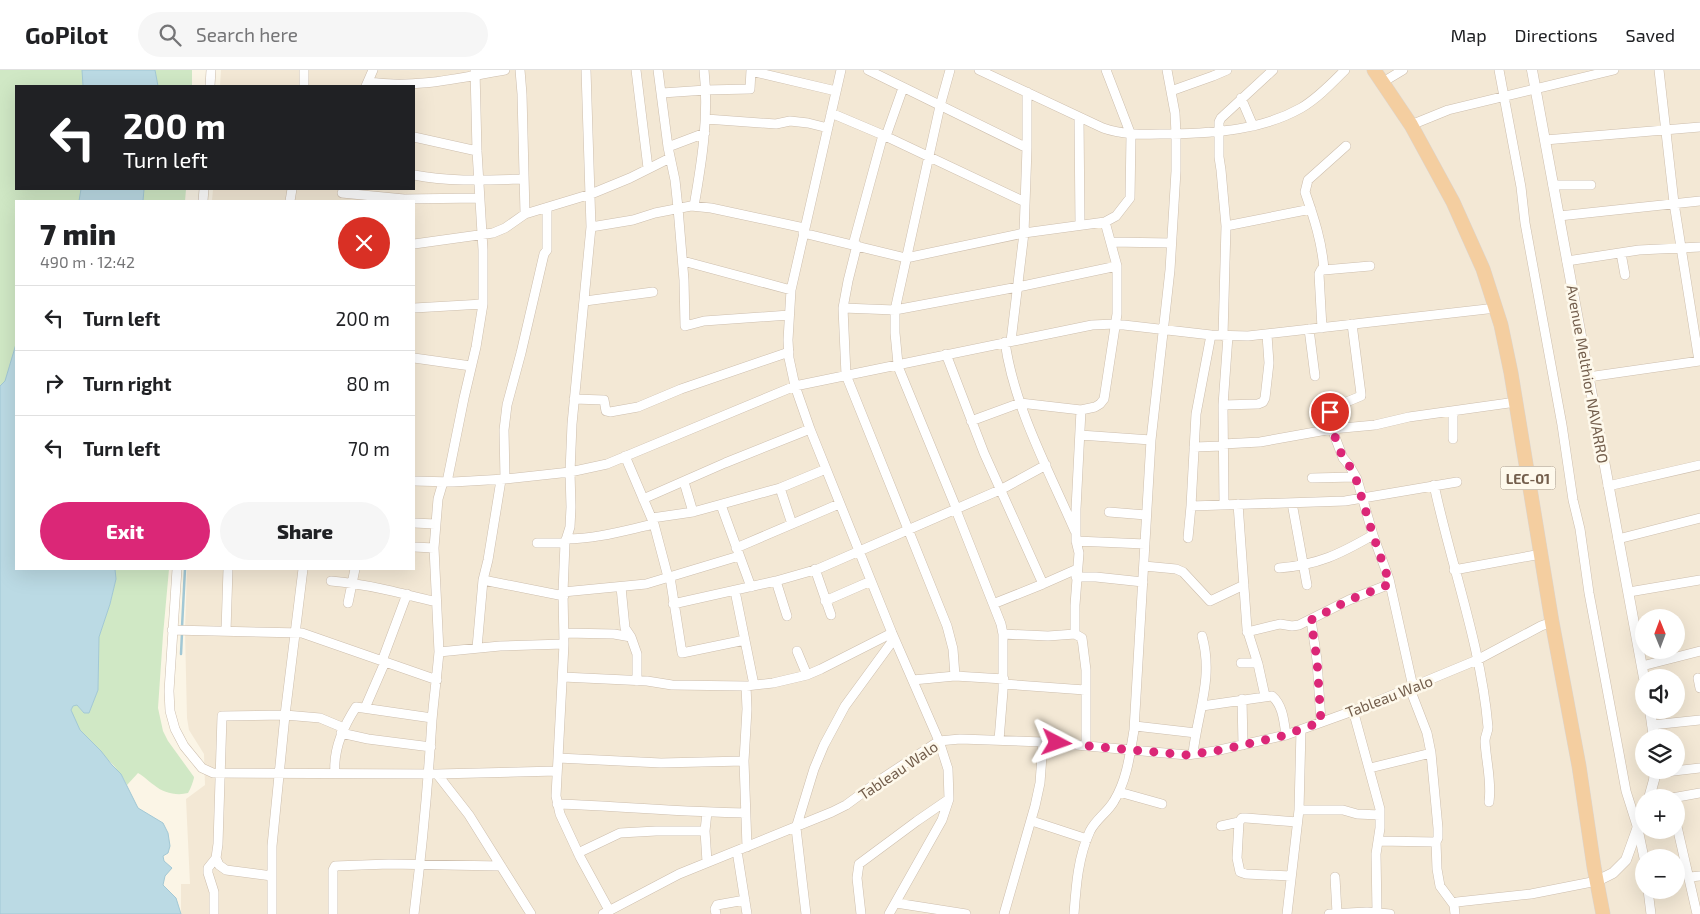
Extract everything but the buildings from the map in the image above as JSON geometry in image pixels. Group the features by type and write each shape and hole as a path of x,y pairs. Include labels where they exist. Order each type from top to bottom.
{"highway":[{"name":"LEC-01","path":"1374,70 1411,125 1432,162 1467,232 1483,269 1496,308 1506,347 1516,402 1603,914"}],"street":[{"path":"210,70 210,85"},
{"path":"304,70 304,85"},
{"path":"373,70 367,84 414,85 441,82 475,72 505,70"},
{"path":"520,70 526,214"},
{"path":"586,70 592,226 574,399 570,472 571,507 570,527 566,541 565,633 556,796 557,804 605,913"},
{"path":"636,70 648,168"},
{"path":"658,70 678,208 683,261 684,326 704,322 789,315"},
{"path":"694,206 705,133 706,90 704,70"},
{"path":"841,70 791,290 789,352 795,386 810,429 893,636 939,741 948,768 949,800 942,820 890,914"},
{"path":"868,70 1027,148"},
{"path":"950,70 940,106 894,310 895,333 898,364 1004,634 1004,682 999,740"},
{"path":"979,70 1079,117 1116,132 1131,134 1218,132 1253,126 1285,116 1302,107 1345,70"},
{"path":"1074,914 1076,879 1087,839 1093,825 1113,804 1119,792 1131,751 1135,726 1151,440 1164,330 1171,243 1176,134 1172,91 1167,70"},
{"path":"1172,91 1227,70"},
{"path":"1224,504 1223,405 1226,336 1226,226 1218,132 1221,118 1273,70"},
{"path":"1383,82 1403,70"},
{"path":"1499,70 1568,459 1589,593 1626,791 1635,819"},
{"name":"Avenue Melthior NAVARRO","path":"1532,70 1642,669"},
{"path":"1411,125 1448,110 1614,70"},
{"path":"1588,377 1700,361 1674,203 1659,70"},
{"path":"662,93 750,90 751,71 836,91"},
{"path":"592,226 633,220 655,212 694,206 711,208 804,230 906,258 1024,233 1105,222 1116,216 1130,198 1131,134 1105,71"},
{"path":"414,914 433,774 431,747 432,718 437,680 438,652 434,548 435,524 438,499 446,482 480,326 483,304 475,72"},
{"path":"903,88 884,136 855,245 843,308 846,375 948,626 953,649 955,676"},
{"path":"1027,92 1024,233 1018,287 1008,342 1009,368 1020,403 1076,536"},
{"path":"1241,98 1253,126"},
{"path":"831,113 1025,202"},
{"path":"1079,117 1080,224"},
{"path":"706,119 776,124 790,121 828,128"},
{"path":"1544,140 1700,127"},
{"path":"668,147 705,133"},
{"path":"415,137 477,151"},
{"path":"1324,270 1322,246 1306,192 1308,180 1346,146"},
{"path":"415,244 482,234 504,228 526,214 591,194 630,178 670,158"},
{"path":"415,175 440,179 479,181 524,179"},
{"path":"1553,185 1591,185"},
{"path":"342,194 404,199 479,198"},
{"path":"1559,216 1700,201"},
{"path":"477,648 483,580 503,479 506,413 544,254 547,250 547,208"},
{"path":"1226,226 1311,209"},
{"path":"971,421 1020,403 1081,410 1095,407 1104,399 1118,302 1117,266 1105,222"},
{"path":"1111,242 1171,243"},
{"path":"1567,262 1639,250 1700,247"},
{"path":"1621,253 1625,275"},
{"path":"683,261 791,290"},
{"path":"843,308 894,310 1117,266"},
{"path":"1322,328 1319,272 1321,270 1370,266"},
{"path":"585,301 653,292"},
{"path":"415,308 483,304"},
{"path":"415,481 446,482 503,479 570,472 607,464 795,386 1092,326 1115,324 1211,335 1267,335 1496,308"},
{"path":"1352,324 1362,394 1332,408 1330,412 1332,429 1343,458 1356,477 1390,584 1412,688 1427,733 1431,753 1437,817 1437,869 1440,886 1454,909"},
{"path":"1309,329 1315,376"},
{"path":"1188,538 1198,403 1211,335"},
{"path":"1223,405 1258,404 1263,402 1268,372 1267,335"},
{"path":"574,399 604,400 606,411 610,412 638,407 682,389 789,352"},
{"path":"946,354 984,453 1044,584"},
{"path":"415,358 471,366"},
{"path":"1194,446 1260,442 1332,429 1375,425 1409,417 1516,402"},
{"path":"1075,634 1076,573 1079,553 1076,536 1081,410"},
{"path":"1453,411 1453,439"},
{"path":"643,499 810,429"},
{"path":"1080,435 1151,440"},
{"path":"625,456 653,521 669,577 682,652 745,640"},
{"path":"674,604 735,591 815,570 956,510 1002,489 1046,465"},
{"path":"1608,486 1700,465"},
{"path":"536,543 566,541 604,535 780,488 826,469"},
{"path":"1312,478 1356,477"},
{"path":"684,482 694,512"},
{"path":"1191,506 1363,499 1457,482"},
{"path":"1434,485 1484,691 1488,730 1485,741 1490,781 1489,802"},
{"path":"780,488 792,524"},
{"path":"1292,503 1307,586"},
{"path":"483,580 564,594 646,584 738,552 792,524 839,504"},
{"path":"1238,504 1247,632 1265,696"},
{"path":"721,505 751,587"},
{"path":"1109,512 1146,515"},
{"path":"1618,540 1700,518"},
{"path":"415,523 435,524"},
{"path":"1279,568 1315,563 1336,555 1373,535"},
{"path":"1076,536 1144,544"},
{"path":"415,547 434,548"},
{"path":"1454,570 1541,554"},
{"path":"1144,566 1176,569 1183,572 1212,604 1244,584"},
{"path":"177,570 169,691 171,719 184,746 202,768 209,772 221,774 433,774 557,771"},
{"path":"226,631 228,570"},
{"path":"272,914 272,846 285,715 303,570"},
{"path":"348,603 355,570"},
{"path":"815,570 831,615"},
{"path":"993,604 1076,573 1143,582"},
{"path":"1629,592 1700,580"},
{"path":"331,581 390,590 436,602"},
{"path":"776,581 787,616"},
{"path":"826,601 871,581"},
{"path":"1247,632 1280,624 1299,625 1349,600 1390,584"},
{"path":"621,587 625,628 631,637 637,654 637,681"},
{"path":"735,591 745,640 750,685 744,760 747,847"},
{"path":"365,708 407,594"},
{"path":"1311,620 1317,660 1321,722"},
{"name":"Tableau Walo","path":"605,913 680,874 796,828 846,805 939,741 960,738 1043,742 1170,754 1193,754 1243,745 1301,730 1412,688 1477,660 1552,622"},
{"path":"172,630 295,632 437,680"},
{"path":"565,633 614,634 631,637"},
{"path":"1004,634 1048,636 1075,634 1080,636 1083,641 1086,670 1086,745"},
{"path":"563,677 637,681 672,686 750,685 782,681 807,675 893,636"},
{"path":"806,914 796,828 819,755 834,725 893,636"},
{"path":"1193,754 1207,671 1202,636"},
{"path":"438,652 477,648 564,644"},
{"path":"797,650 807,675"},
{"path":"1642,666 1700,652"},
{"path":"1241,663 1257,663"},
{"path":"913,680 955,676 1085,690"},
{"path":"1698,678 1700,688"},
{"path":"1202,706 1272,696 1276,699 1282,713 1286,735"},
{"path":"1242,699 1243,745"},
{"path":"335,774 334,765 342,730 356,707 432,718"},
{"path":"1353,710 1377,794 1380,815 1376,854 1377,912"},
{"path":"272,876 226,870 219,865 216,858 222,716 285,715 325,719 342,730 368,739 431,747"},
{"path":"1651,719 1653,729"},
{"path":"1652,725 1700,720"},
{"path":"1135,726 1196,733"},
{"path":"1287,914 1298,810 1301,730"},
{"path":"1004,914 1032,822 1040,783 1043,742"},
{"path":"1370,768 1431,753"},
{"path":"558,758 661,764 744,760"},
{"path":"1685,770 1700,768"},
{"path":"433,774 469,815 531,914"},
{"path":"1119,792 1162,804"},
{"path":"1685,796 1700,793"},
{"path":"861,914 857,878 859,864 949,800"},
{"path":"557,804 745,813"},
{"path":"1298,810 1343,810 1357,814 1380,815"},
{"path":"707,812 705,831 707,862"},
{"path":"1221,826 1239,822 1242,818 1297,822"},
{"path":"1032,822 1087,839"},
{"path":"1239,822 1237,858 1240,872 1246,874 1292,876"},
{"path":"578,853 620,833 705,831"},
{"path":"1454,909 1457,902 1531,894 1597,881 1613,873 1626,860 1635,836"},
{"path":"1680,839 1697,914"},
{"path":"1378,841 1436,842"},
{"path":"737,851 747,914"},
{"path":"214,914 214,892 208,873 209,865 216,858"},
{"path":"333,914 333,870 335,866 501,866"},
{"path":"1690,877 1700,876"},
{"path":"1335,877 1333,914 1377,912 1390,914"},
{"path":"1650,899 1652,914"},
{"path":"716,914 715,909 717,905 745,900"},
{"path":"896,903 966,914"}],"shaded area":[{"path":"221,70 1700,70 1700,914 181,914 181,884 190,884 186,799 205,785 204,754 189,730 187,718 185,631 187,570 415,570 415,200 212,200 213,190 415,190 415,85 220,85"}],"green space":[{"path":"0,70 82,70 83,85 15,85 15,190 81,190 79,200 15,200 15,347 5,382 0,386"},
{"path":"155,70 192,70 192,85 158,85"},
{"path":"144,190 186,190 185,200 143,200"},
{"path":"115,570 169,570 158,708 163,731 168,741 194,777 188,793 166,792 138,773 127,785 112,764 81,732 71,710 73,705 77,705 84,713 89,713 98,690 99,637 116,579"}],"water":[{"path":"82,70 155,70 158,85 83,85"},
{"path":"81,190 144,190 143,200 79,200"},
{"path":"15,347 15,570 115,570 116,579 110,604 99,637 98,690 89,713 84,713 77,705 73,706 71,710 80,730 121,774 138,808 163,823 168,833 170,846 168,853 163,856 164,861 172,868 165,876 163,885 176,898 181,914 0,914 0,386 5,381"}],"waterway":[{"path":"182,627 185,570"},
{"path":"181,654 182,633"}],"route":[{"path":"1057,743 1187,755 1221,750 1282,736 1321,722 1317,660 1311,620 1349,600 1390,584 1356,479 1343,458 1332,429 1330,412"}]}
